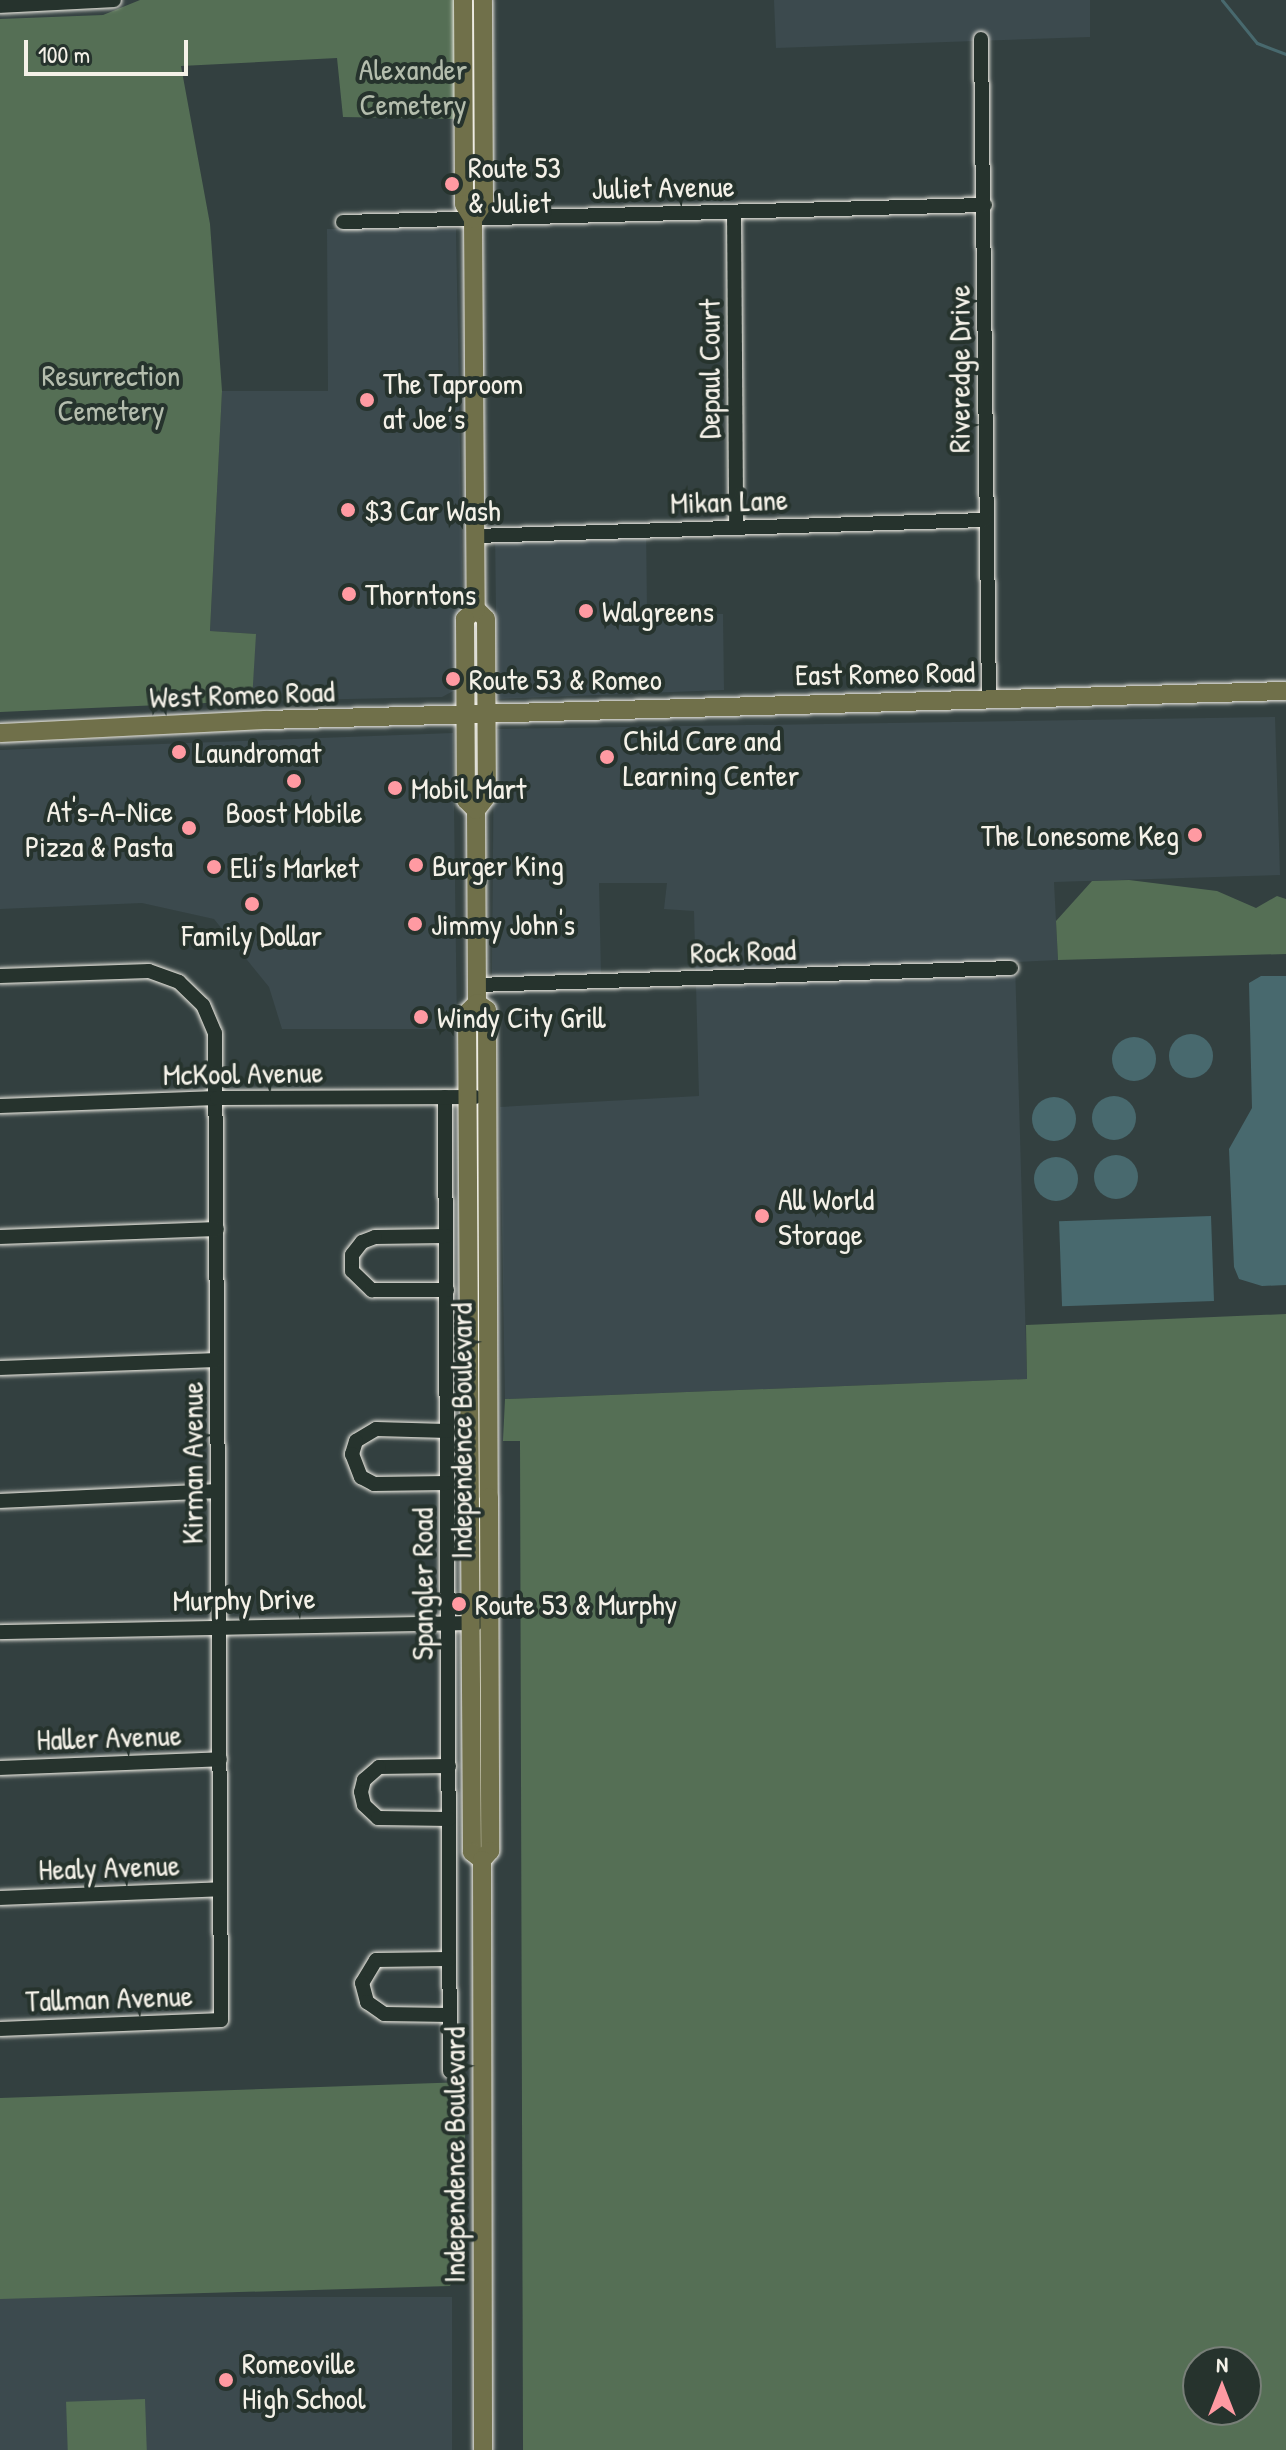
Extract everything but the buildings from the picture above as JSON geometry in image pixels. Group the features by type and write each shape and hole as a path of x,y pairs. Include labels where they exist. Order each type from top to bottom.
{"main road":[{"name":"Independence Boulevard","path":"463,0 464,204 473,219 476,609 486,619 487,796 476,810 477,994 467,1013 472,1852 482,1860"},
{"name":"Independence Boulevard","path":"473,219 484,202 483,0"},
{"name":"Independence Boulevard","path":"476,609 465,619 466,800 476,810"},
{"name":"East Romeo Road","path":"486,715 1286,691"},
{"name":"West Romeo Road","path":"0,733 486,715"},
{"name":"Independence Boulevard","path":"477,994 487,1010 490,1622 490,1851 482,1860 483,2450"}],"street":[{"path":"0,6 114,0"},
{"name":"Riveredge Drive","path":"981,39 989,699"},
{"name":"Juliet Avenue","path":"343,222 985,205"},
{"name":"Depaul Court","path":"734,212 736,526"},
{"name":"Mikan Lane","path":"475,536 985,520"},
{"name":"Rock Road","path":"477,994 1011,968"},
{"name":"Kirman Avenue","path":"0,976 149,971 179,982 203,1005 215,1033 221,2020"},
{"name":"Spangler Road","path":"445,1097 450,2071"},
{"name":"McKool Avenue","path":"0,1106 217,1098 487,1097"},
{"path":"0,1237 217,1229"},
{"path":"446,1236 375,1237 362,1242 352,1255 352,1271 359,1284 372,1290 447,1290"},
{"path":"0,1368 217,1360"},
{"path":"447,1431 376,1429 356,1441 352,1454 361,1477 374,1484 447,1483"},
{"path":"0,1501 218,1491"},
{"name":"Murphy Drive","path":"0,1632 219,1624 490,1622"},
{"name":"Haller Avenue","path":"0,1768 220,1759"},
{"path":"449,1766 379,1767 368,1774 361,1792 364,1805 378,1818 449,1819"},
{"name":"Healy Avenue","path":"0,1898 220,1889"},
{"path":"449,1959 376,1960 362,1983 367,2002 384,2014 450,2015"},
{"name":"Tallman Avenue","path":"0,2029 221,2020"}],"shaded area":[{"path":"774,0 1090,0 1090,37 776,48"},
{"path":"327,229 456,229 464,674 457,689 442,697 252,701 255,634 210,631 222,391 328,391"},
{"path":"646,522 647,613 723,614 724,690 497,699 495,527"},
{"path":"1275,717 1280,875 1054,882 1058,960 1015,962 1027,1379 505,1399 500,1107 699,1096 694,911 664,909 667,883 599,883 601,974 492,977 494,729"},
{"path":"453,733 457,1029 282,1029 269,987 214,919 142,903 0,909 0,750"},
{"name":"Romeoville High School","path":"0,2297 452,2297 452,2450 0,2450"}],"green space":[{"name":"Resurrection Cemetery","path":"140,0 456,0 456,119 343,117 337,58 181,66 210,224 222,391 210,631 256,634 252,701 0,712 0,19 103,15"},
{"path":"1129,880 1217,891 1256,908 1277,896 1286,899 1286,954 1058,960 1056,921 1092,881"},
{"path":"1286,1314 1286,2450 523,2450 520,1441 503,1441 505,1399 1027,1379 1026,1325"},
{"path":"466,2082 463,2262 450,2286 0,2299 0,2098"},
{"path":"145,2399 147,2450 68,2450 66,2402"}],"water":[{"path":"1261,976 1286,976 1286,1285 1262,1286 1239,1279 1234,1267 1229,1149 1252,1108 1249,983"},
{"path":"1191,1034 1206,1041 1213,1056 1206,1071 1191,1078 1176,1071 1169,1056 1176,1041"},
{"path":"1134,1037 1149,1044 1156,1059 1149,1074 1134,1081 1119,1074 1112,1059 1119,1044"},
{"path":"1114,1096 1129,1103 1136,1118 1129,1133 1114,1140 1099,1133 1092,1118 1099,1103"},
{"path":"1054,1097 1069,1104 1076,1119 1069,1134 1054,1141 1039,1134 1032,1119 1039,1104"},
{"path":"1116,1155 1131,1162 1138,1177 1131,1192 1116,1199 1101,1192 1094,1177 1101,1162"},
{"path":"1056,1157 1071,1164 1078,1179 1071,1194 1056,1201 1041,1194 1034,1179 1041,1164"},
{"path":"1211,1216 1214,1301 1062,1306 1059,1221"}],"waterway":[{"path":"1222,0 1257,43 1286,54"}],"place":[{"name":"Route 53 & Juliet","path":"452,184"},
{"name":"The Taproom at Joe’s","path":"367,400"},
{"name":"$3 Car Wash","path":"348,510"},
{"name":"Thorntons","path":"349,594"},
{"name":"Walgreens","path":"586,611"},
{"name":"Route 53 & Romeo","path":"453,679"},
{"name":"Laundromat","path":"179,752"},
{"name":"Child Care and Learning Center","path":"607,757"},
{"name":"Boost Mobile","path":"294,781"},
{"name":"Mobil Mart","path":"395,788"},
{"name":"At's-A-Nice Pizza & Pasta","path":"189,828"},
{"name":"The Lonesome Keg","path":"1195,835"},
{"name":"Burger King","path":"416,865"},
{"name":"Eli’s Market","path":"214,867"},
{"name":"Family Dollar","path":"252,904"},
{"name":"Jimmy John's","path":"415,924"},
{"name":"Windy City Grill","path":"421,1017"},
{"name":"All World Storage","path":"762,1216"},
{"name":"Route 53 & Murphy","path":"459,1604"},
{"name":"Romeoville High School","path":"226,2380"}],"park label":[{"name":"Alexander Cemetery","path":"413,86"}]}
